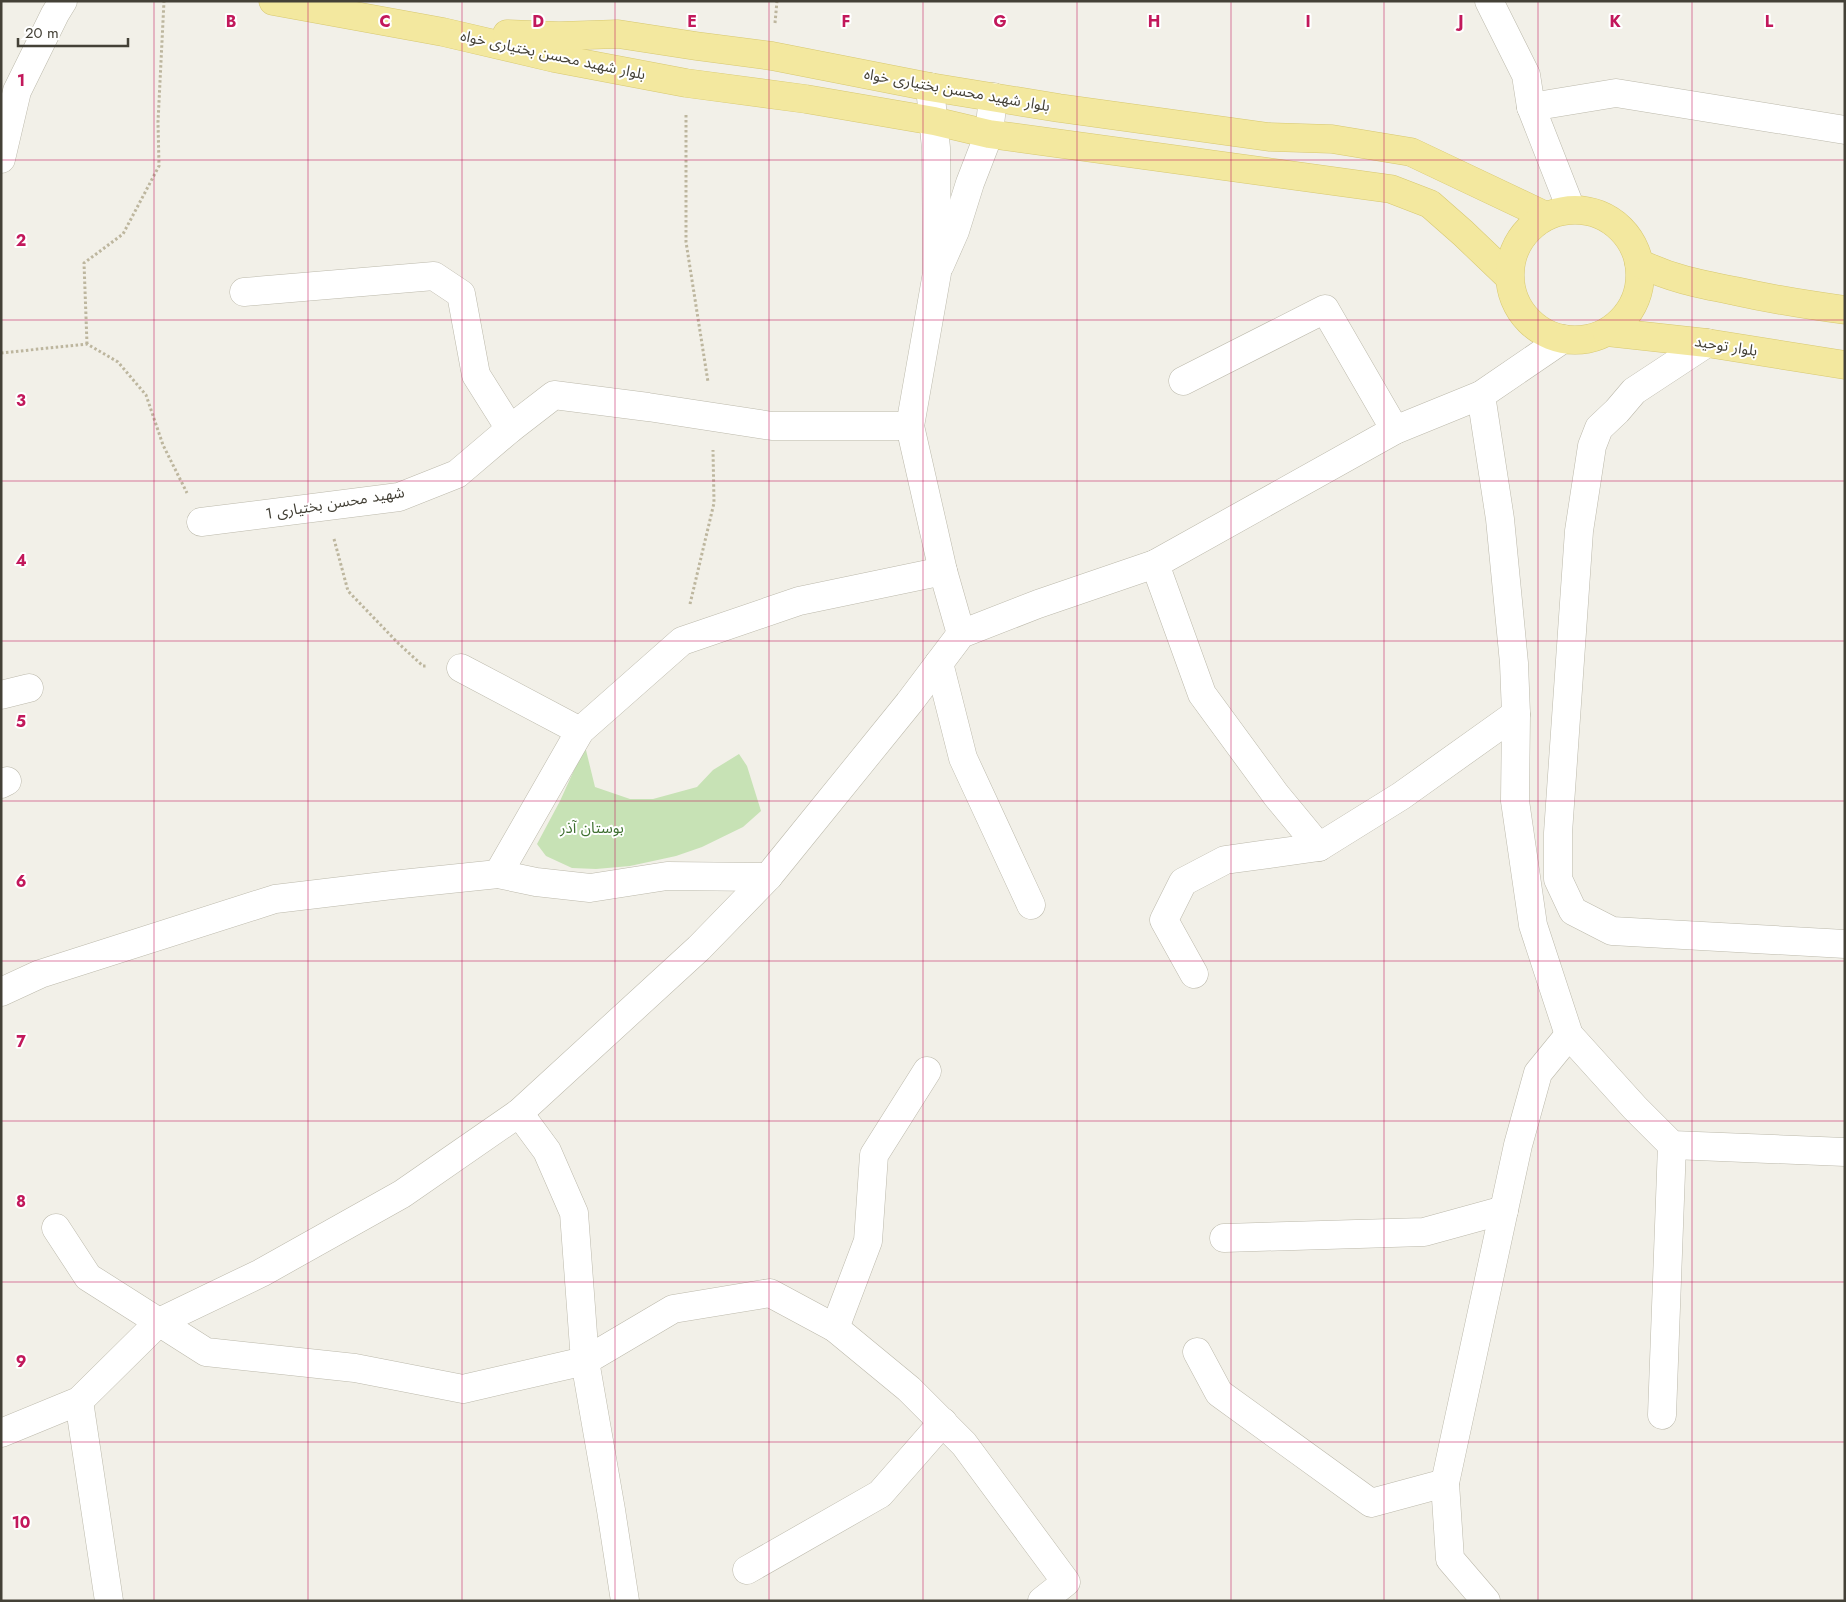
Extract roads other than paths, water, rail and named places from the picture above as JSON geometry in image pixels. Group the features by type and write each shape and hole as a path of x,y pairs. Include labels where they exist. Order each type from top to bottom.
{"main road":[{"path":"273,1 443,32"},
{"name":"بلوار شهید محسن بختیاری خواه","path":"443,32 554,58 686,83 806,99 934,121 989,134 1391,189 1430,204 1509,277"},
{"name":"بلوار شهید محسن بختیاری خواه","path":"443,32 559,36 618,34 772,56 930,87 993,97 1269,137 1332,138 1411,152 1559,212"},
{"path":"1590,211 1608,217 1622,229 1634,244 1639,263 1640,283 1634,302 1623,319 1608,332 1578,341 1563,340 1542,332 1529,322 1519,309 1512,293 1509,277 1515,247 1523,234 1533,224 1559,212 1590,211"},
{"path":"1639,263 1682,280 1772,299 1845,310"},
{"name":"بلوار توحید","path":"1608,332 1707,343 1845,365"}],"street":[{"path":"1,159 17,90 54,14 63,1"},
{"path":"1489,1 1526,75 1531,107 1559,212"},
{"path":"930,87 934,121 937,273 910,426 943,571 961,634"},
{"path":"1531,107 1616,93 1845,130"},
{"path":"937,273 955,231 970,182 989,134 993,97"},
{"path":"244,292 434,276 461,294 476,375 510,429"},
{"path":"1183,381 1325,309 1394,430"},
{"path":"1,1433 78,1401 159,1322 261,1273 402,1194 519,1113 698,948 768,877 909,703 961,634 1038,604 1155,564 1394,430 1481,396 1563,340"},
{"path":"1707,343 1634,391 1599,428 1592,446 1579,531 1558,833 1558,879 1573,911 1612,931 1845,944"},
{"name":"شهید محسن بختیاری 1","path":"201,522 399,497 458,474 510,429 554,395 772,426 910,426"},
{"path":"1481,396 1500,519 1514,662 1516,714 1515,801 1533,925 1569,1035 1635,1108 1672,1145 1845,1152"},
{"path":"1155,564 1202,694 1276,796 1319,847"},
{"path":"498,874 580,731 682,641 799,601 943,571"},
{"path":"939,663 963,758 1031,906"},
{"path":"461,668 580,731"},
{"path":"1,695 29,688"},
{"path":"1194,974 1164,920 1183,882 1225,860 1319,847 1401,796 1516,714"},
{"path":"1,992 40,974 276,899 392,884 498,874 536,882 590,888 668,876 768,877"},
{"path":"1486,1601 1450,1560 1445,1483 1518,1145 1538,1073 1569,1035"},
{"path":"835,1328 868,1241 874,1155 927,1071"},
{"path":"519,1113 546,1151 574,1213 584,1361 612,1510 625,1601"},
{"path":"1662,1415 1672,1145"},
{"path":"1224,1238 1424,1232 1504,1210"},
{"path":"56,1228 88,1277 206,1352 355,1368 463,1388 584,1361 673,1310 770,1293 835,1328 910,1389 964,1444 1066,1582 1042,1601"},
{"path":"1197,1352 1218,1393 1371,1503 1445,1483"},
{"path":"78,1401 109,1601"},
{"path":"747,1570 880,1494 942,1422"}],"park label":[{"name":"بوستان آذر","path":"592,828"}]}
